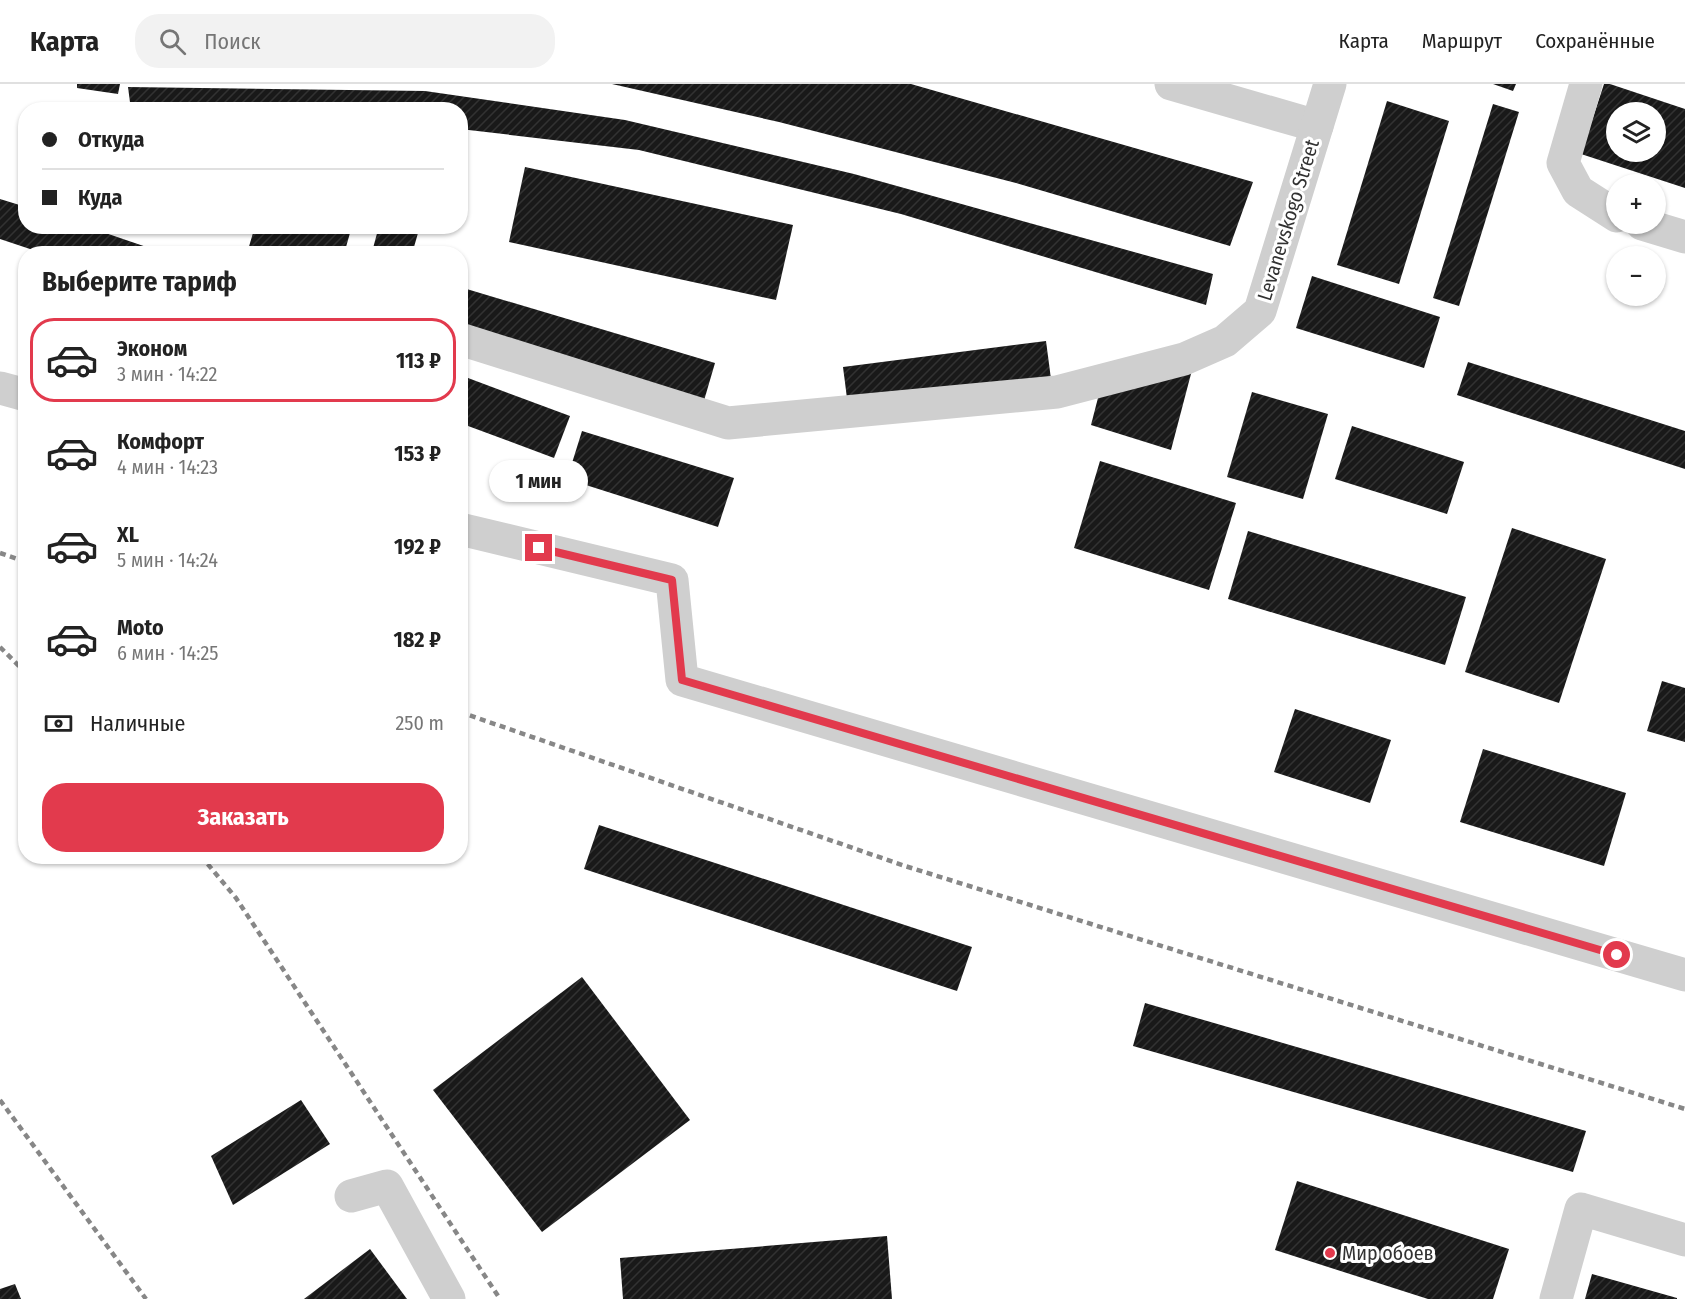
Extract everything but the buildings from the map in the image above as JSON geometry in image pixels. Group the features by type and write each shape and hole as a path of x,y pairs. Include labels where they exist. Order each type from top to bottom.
{"street":[{"path":"1171,84 1317,126"},
{"name":"Levanevskogo Street","path":"468,342 728,423 1057,392 1184,359 1225,341 1260,311 1330,84"},
{"path":"1586,84 1563,163 1578,191 1606,209"},
{"path":"1666,231 1685,237"},
{"path":"0,388 18,393"},
{"path":"468,531 672,580 682,680 1685,975"},
{"path":"351,1196 387,1186 449,1299"},
{"path":"1556,1299 1581,1209 1685,1240"}],"railway":[{"path":"0,553 18,559"},
{"path":"0,647 18,665"},
{"path":"468,715 905,866 1685,1109"},
{"path":"208,864 236,898 500,1299"},
{"path":"0,1100 146,1299"}],"place":[{"name":"Мир обоев","path":"1330,1253"}],"route":[{"path":"539,548 672,580 682,680 1617,955"}]}
